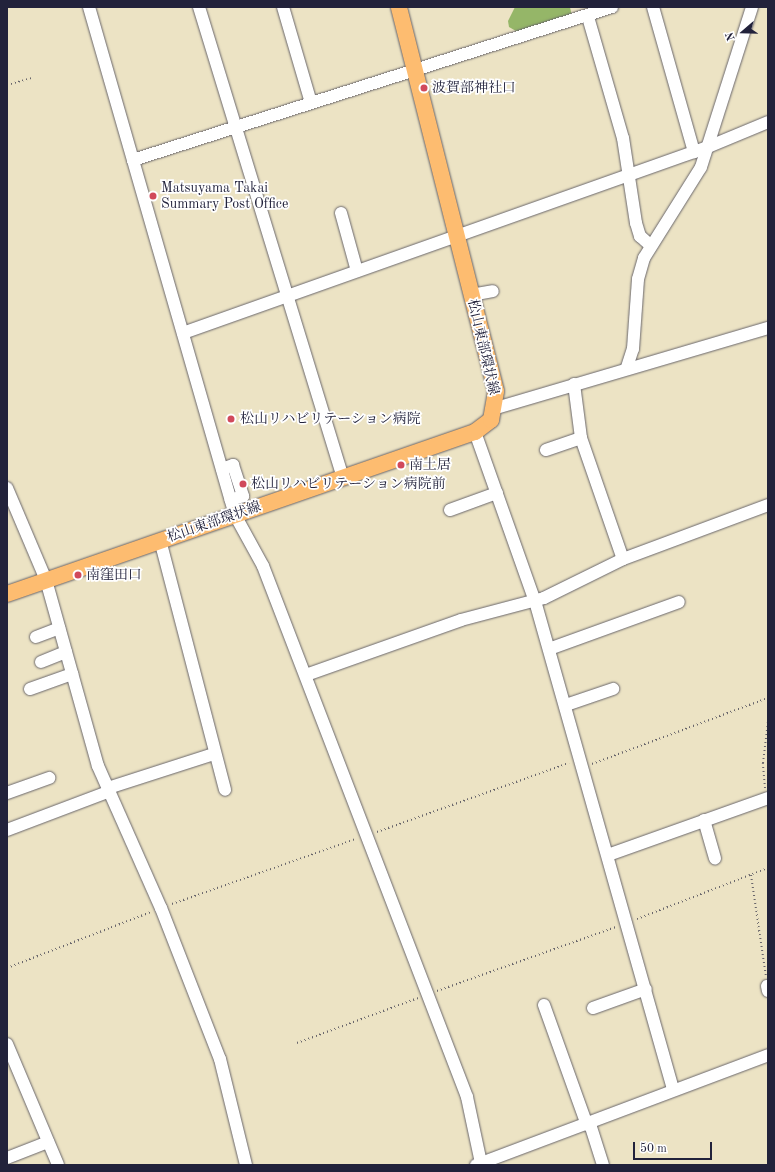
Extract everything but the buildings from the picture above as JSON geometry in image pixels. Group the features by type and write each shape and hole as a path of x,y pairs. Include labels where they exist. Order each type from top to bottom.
{"main road":[{"name":"松山東部環状線","path":"7,594 160,540 233,507 342,476 475,432 491,420 496,408 496,391 399,7"}],"street":[{"path":"89,7 233,507 263,566 467,1097 479,1164 589,1125 673,1089 768,1055"},
{"path":"199,7 235,127 290,294 342,476"},
{"path":"284,7 311,103"},
{"path":"133,160 415,70 588,17 612,7"},
{"path":"653,7 694,152"},
{"path":"627,367 633,349 638,279 650,244 701,168 752,7"},
{"path":"588,17 623,138 636,223 640,236 650,244"},
{"path":"183,332 708,147 768,122"},
{"path":"341,213 357,271"},
{"path":"471,295 494,291"},
{"path":"496,408 627,367 768,328"},
{"path":"574,384 581,438 623,559"},
{"path":"475,432 535,601 583,763 673,1089"},
{"path":"546,450 581,438"},
{"path":"7,488 46,580 72,674 109,790 161,908 220,1059 246,1165"},
{"path":"450,510 497,493"},
{"path":"306,675 454,622 535,601 623,559 768,505"},
{"path":"160,540 214,754 225,790"},
{"path":"549,649 679,602"},
{"path":"36,637 59,628"},
{"path":"41,662 66,652"},
{"path":"30,689 72,674"},
{"path":"566,705 612,689"},
{"path":"7,830 109,790 214,754"},
{"path":"7,793 49,778"},
{"path":"608,855 767,797"},
{"path":"704,820 715,858"},
{"path":"593,1008 646,989"},
{"path":"544,1005 603,1165"},
{"path":"7,1044 58,1165"},
{"path":"7,1158 48,1142"}],"path":[{"path":"7,85 31,78"},
{"path":"7,968 161,908 768,698"},
{"path":"767,797 763,763 768,721"},
{"path":"297,1043 427,994 627,922 768,868"},
{"path":"751,875 768,988"}],"green space":[{"path":"515,7 570,7 572,17 528,32 516,31 509,27 508,21"}],"place":[{"name":"波賀部神社口","path":"424,88"},
{"name":"Matsuyama Takai Summary Post Office","path":"153,196"},
{"name":"松山リハビリテーション病院","path":"231,419"},
{"name":"南土居","path":"401,465"},
{"name":"松山リハビリテーション病院前","path":"243,484"},
{"name":"南窪田口","path":"78,575"}]}
